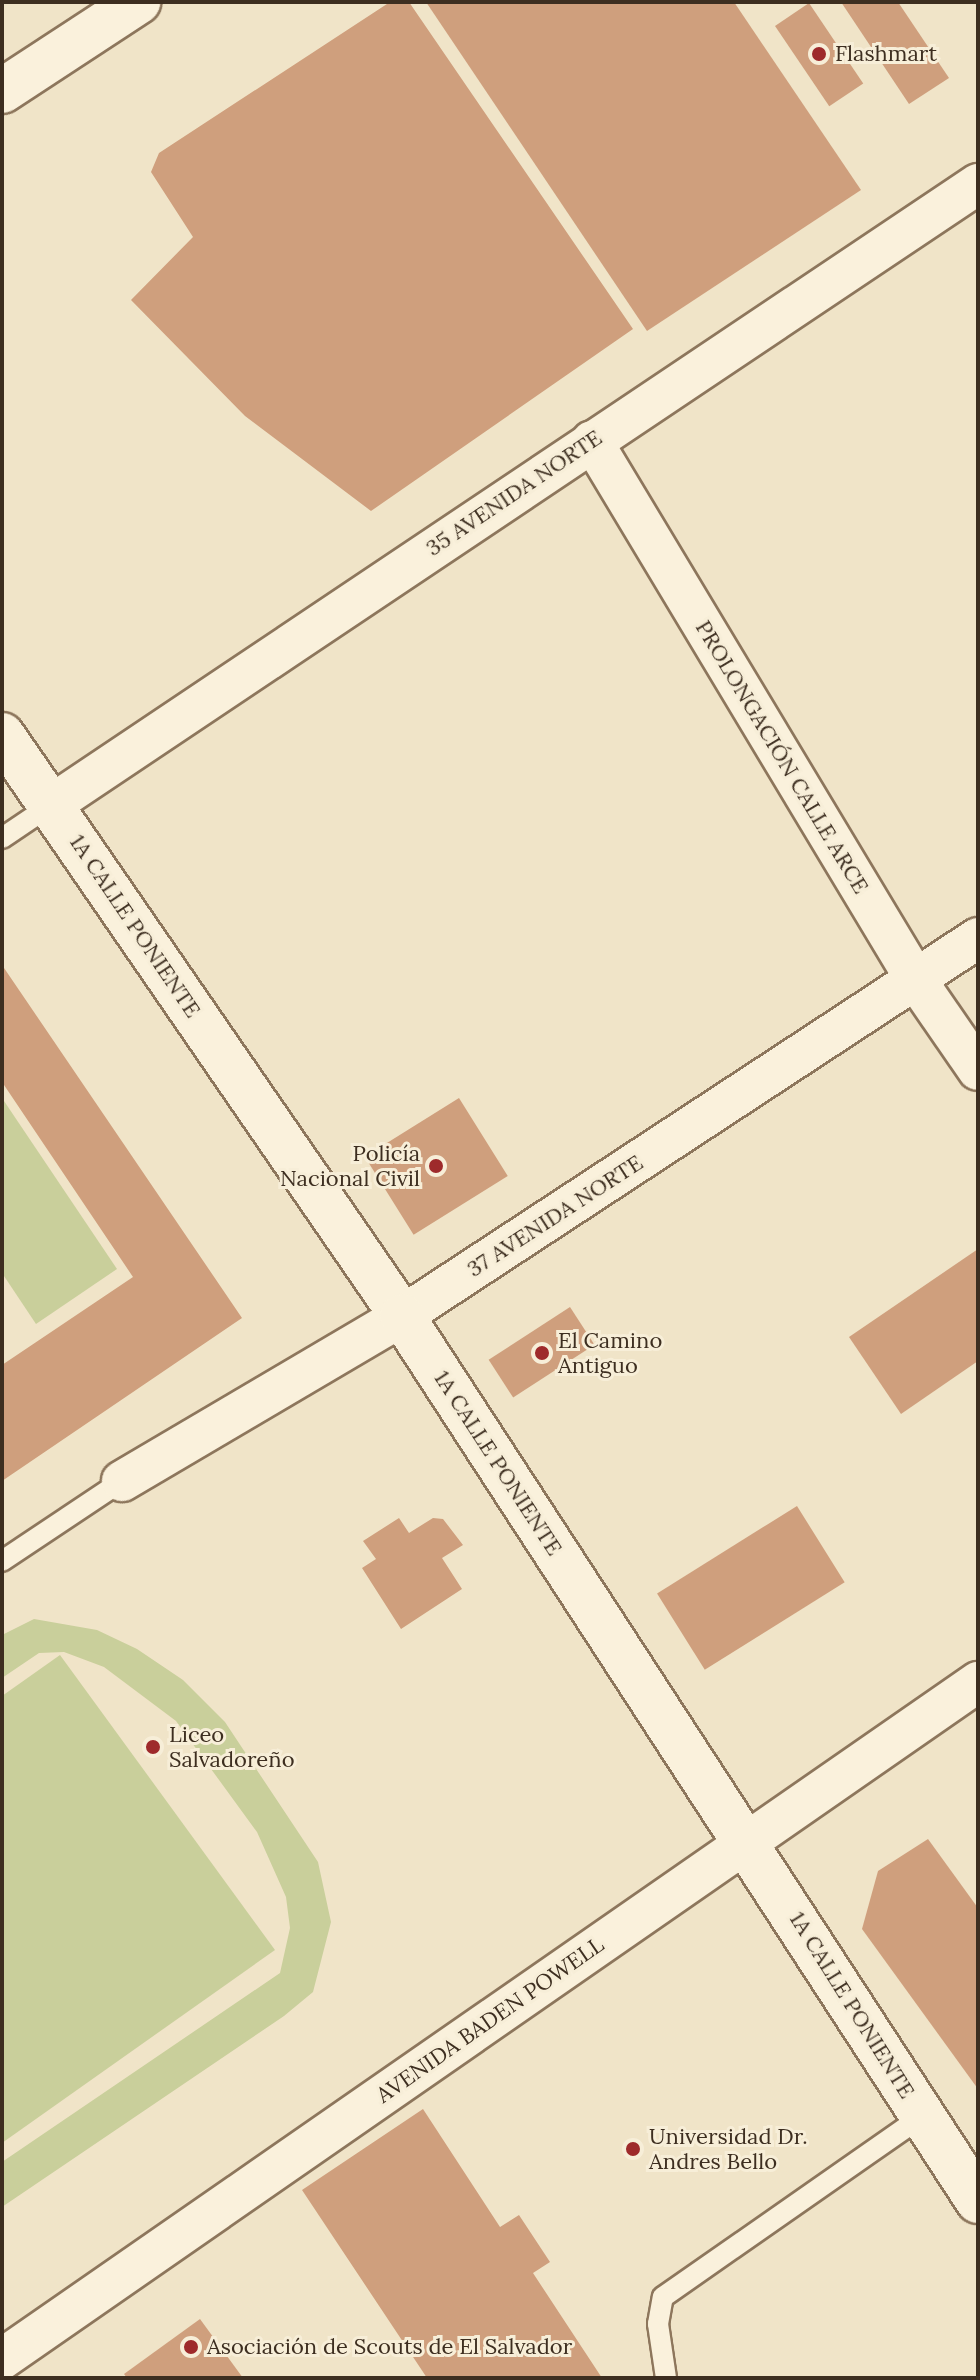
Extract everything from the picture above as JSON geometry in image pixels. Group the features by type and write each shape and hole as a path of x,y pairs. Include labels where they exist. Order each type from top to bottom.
{"street":[{"path":"2,91 138,2"},
{"name":"35 AVENIDA NORTE","path":"51,805 978,184"},
{"name":"PROLONGACIÓN CALLE ARCE","path":"592,441 916,980 978,1070"},
{"name":"1A CALLE PONIENTE","path":"2,735 402,1316 748,1840 978,2201"},
{"name":"37 AVENIDA NORTE","path":"122,1481 402,1316 978,938"},
{"name":"AVENIDA BADEN POWELL","path":"2,2359 978,1682"}],"lane":[{"path":"2,838 51,805"},
{"path":"2,1561 122,1481"},
{"path":"666,2378 658,2324 663,2297 922,2116"}],"green space":[{"path":"2,1098 117,1269 36,1324 2,1273"},
{"path":"34,1619 97,1630 137,1649 183,1680 225,1722 318,1862 331,1922 313,1992 284,2016 2,2207 2,2162 280,1973 290,1928 286,1897 257,1832 176,1721 104,1667 64,1652 39,1653 2,1678 2,1635"},
{"path":"60,1655 275,1950 2,2143 2,1696"}],"building":[{"path":"390,2 409,2 633,329 371,511 245,416 131,300 193,237 151,172 159,153"},
{"path":"426,2 734,2 861,190 647,331"},
{"path":"841,2 898,2 949,78 909,104"},
{"name":"Flashmart","path":"809,3 863,83 829,106 775,26"},
{"path":"2,965 242,1318 2,1481 2,1365 133,1277 2,1082"},
{"name":"Policía Nacional Civil","path":"459,1098 508,1176 414,1235 365,1157"},
{"path":"978,1249 978,1361 901,1414 849,1337"},
{"name":"El Camino Antiguo","path":"570,1307 595,1345 513,1398 489,1360"},
{"path":"797,1506 845,1582 705,1670 657,1593"},
{"path":"399,1518 409,1533 433,1518 443,1519 463,1545 442,1558 462,1589 401,1629 362,1568 376,1559 363,1541"},
{"path":"928,1839 978,1908 978,2089 862,1929 878,1871"},
{"path":"423,2109 500,2227 519,2215 550,2262 533,2273 602,2378 427,2378 302,2190"},
{"name":"Asociación de Scouts de El Salvador","path":"200,2319 243,2378 127,2378 124,2374"}],"place":[{"name":"Flashmart","path":"819,54"},
{"name":"Policía Nacional Civil","path":"436,1166"},
{"name":"El Camino Antiguo","path":"542,1353"},
{"name":"Liceo Salvadoreño","path":"153,1747"},
{"name":"Universidad Dr. Andres Bello","path":"633,2149"},
{"name":"Asociación de Scouts de El Salvador","path":"191,2347"}]}
